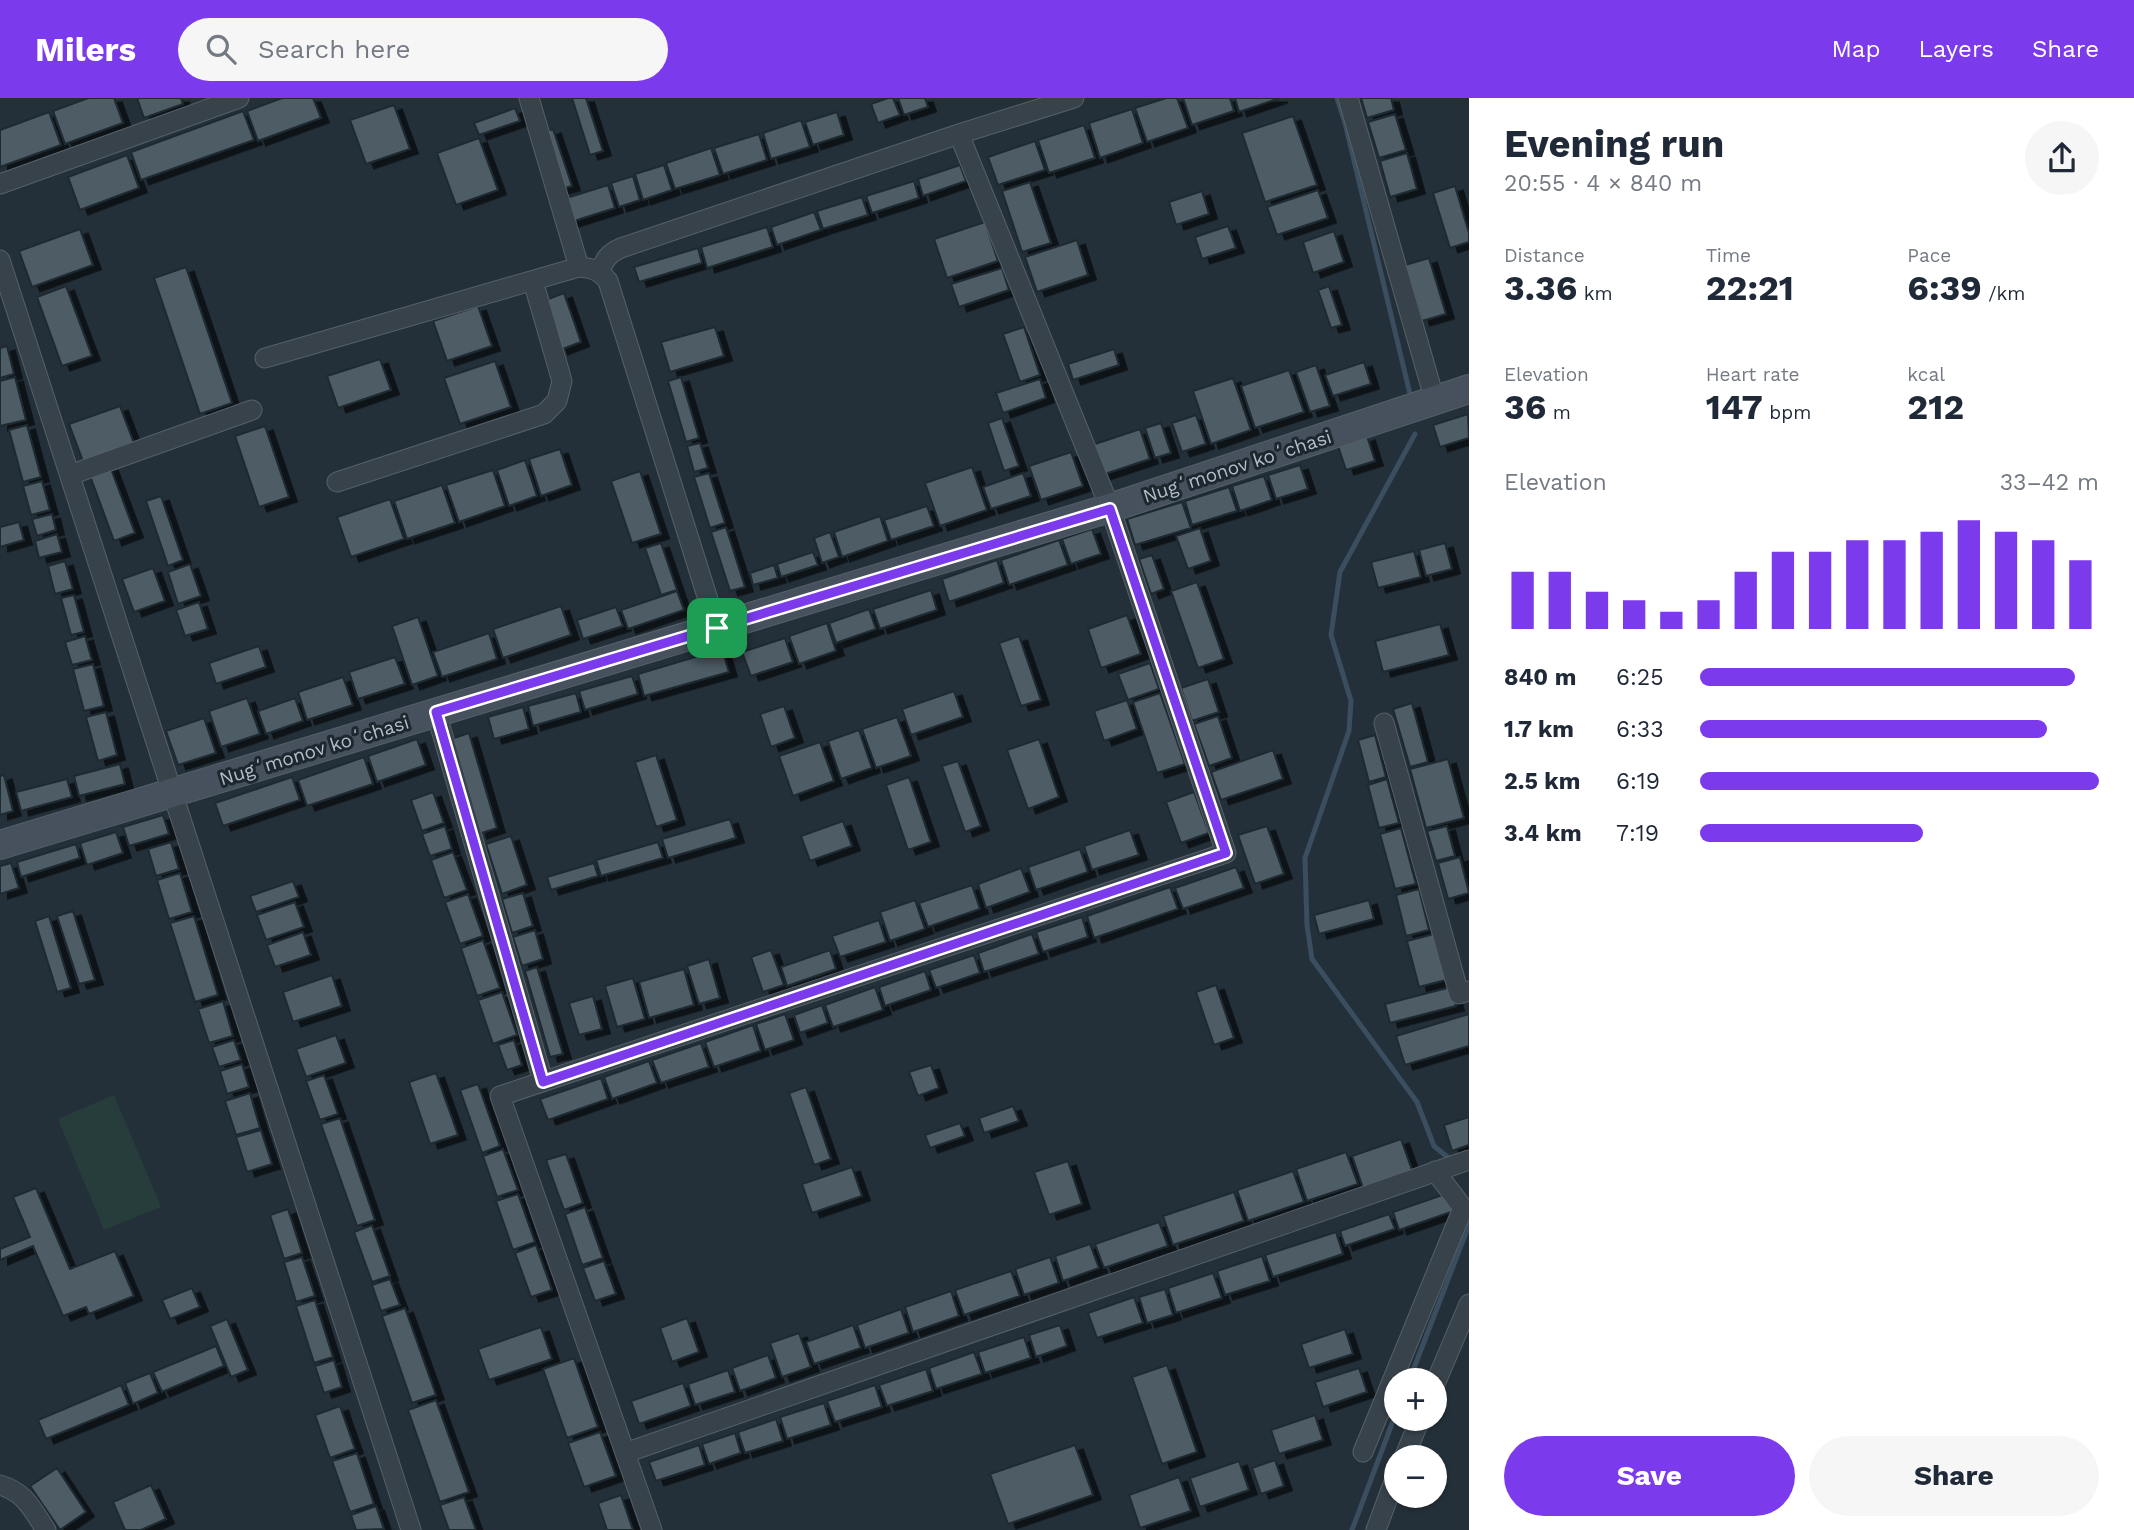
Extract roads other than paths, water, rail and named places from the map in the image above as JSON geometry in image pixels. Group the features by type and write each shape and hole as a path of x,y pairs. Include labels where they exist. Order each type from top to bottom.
{"main road":[{"name":"Nugʻmonov koʻchasi","path":"0,845 1110,509 1469,389"}],"street":[{"path":"0,184 239,98"},
{"path":"529,98 579,267"},
{"path":"600,271 611,252 621,248 958,134 1074,98"},
{"path":"1349,98 1435,401"},
{"path":"652,1530 499,1096 1226,853 1110,509 958,134"},
{"path":"0,260 411,1530"},
{"path":"265,358 579,267 600,271 608,281 717,628"},
{"path":"337,482 544,414 556,401 562,381 533,281"},
{"path":"70,475 252,410"},
{"path":"436,712 543,1082"},
{"path":"1384,723 1464,992"},
{"path":"625,1453 1469,1160"},
{"path":"1363,1452 1463,1208 1437,1170"},
{"path":"1442,1368 1469,1304"},
{"path":"0,1485 15,1489 27,1501 46,1530"},
{"path":"1376,1530 1384,1508"}],"waterway":[{"path":"1337,98 1410,394"},
{"path":"1415,434 1340,572 1331,635 1351,701 1349,731 1305,858 1307,925 1312,959 1417,1102 1434,1146 1451,1160"},
{"path":"1414,1368 1469,1225"},
{"path":"1352,1530 1389,1431"}]}
